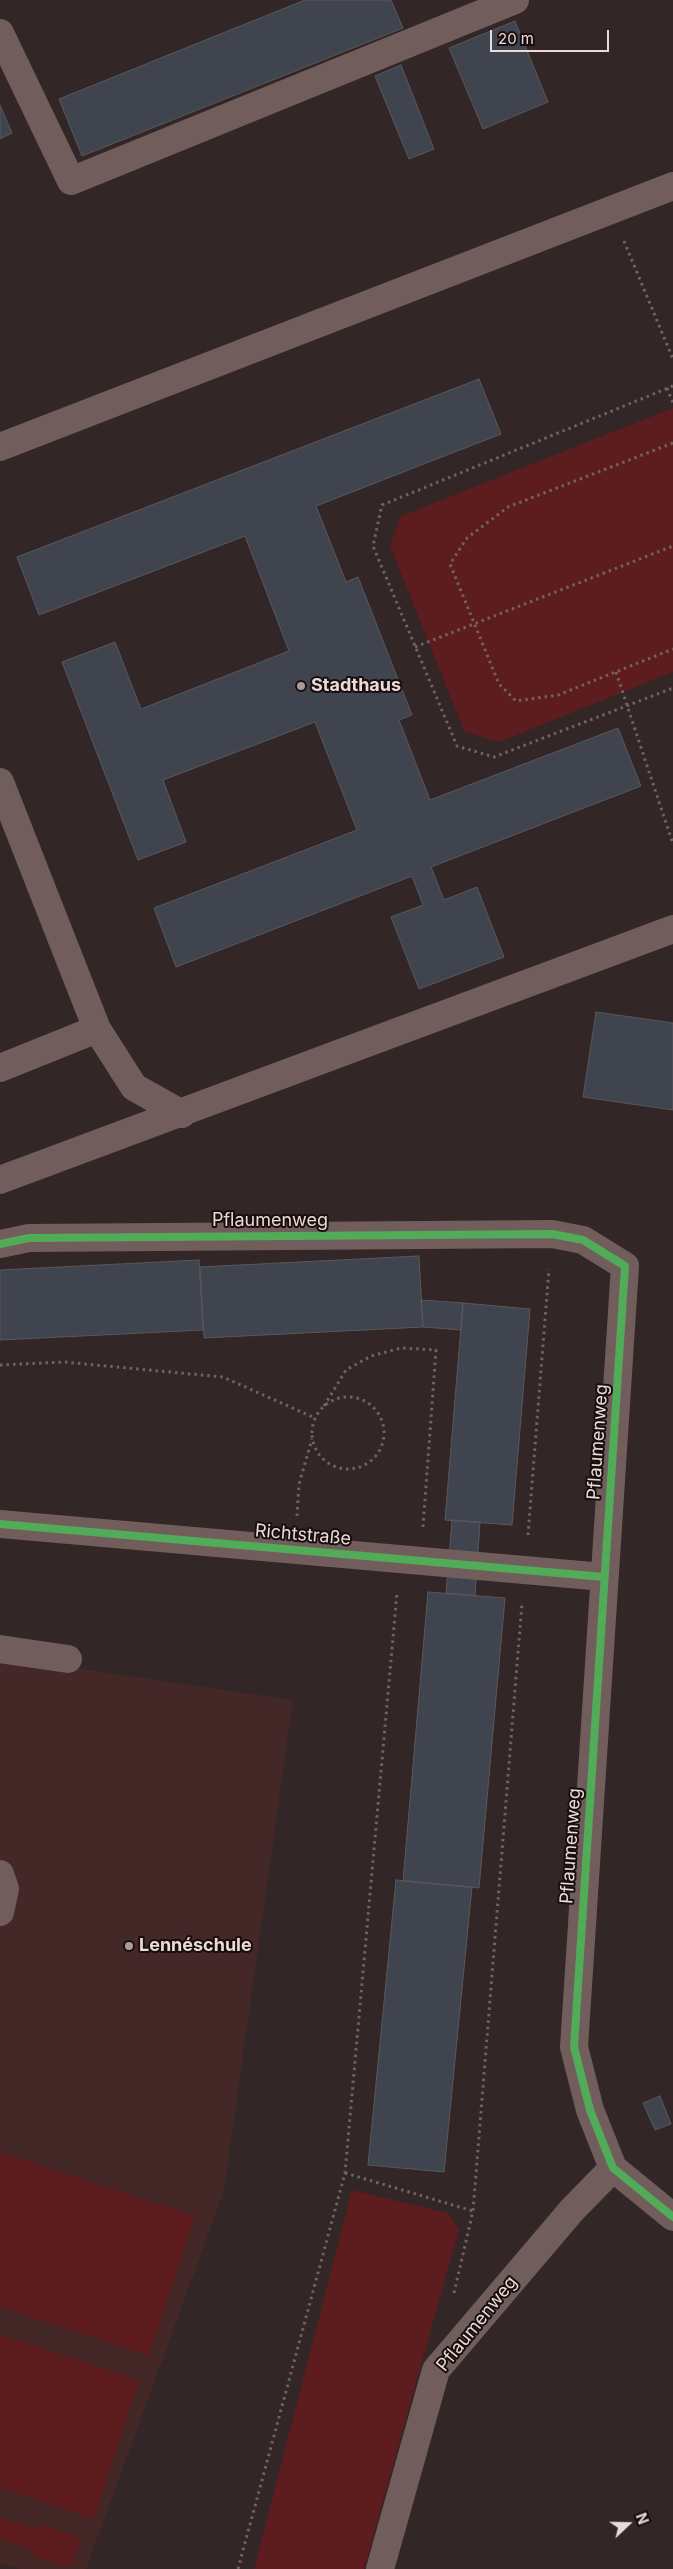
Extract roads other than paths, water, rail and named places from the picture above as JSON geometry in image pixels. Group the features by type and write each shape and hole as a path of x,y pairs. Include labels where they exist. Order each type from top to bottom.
{"street":[{"path":"0,33 71,181 514,0"},
{"path":"0,447 673,186"},
{"path":"0,782 97,1029 134,1087 182,1114"},
{"path":"0,1180 182,1114 673,929"},
{"path":"0,1068 97,1029"},
{"name":"Pflaumenweg","path":"0,1244 29,1238 552,1234 583,1240 625,1266 574,2047 590,2110 613,2168 673,2217"},
{"name":"Richtstraße","path":"0,1524 604,1577"},
{"path":"0,1649 68,1660"},
{"path":"0,1874 5,1889 0,1912"},
{"name":"Pflaumenweg","path":"380,2569 436,2370 572,2210 613,2168"}],"place":[{"name":"Stadthaus","path":"301,686"},
{"name":"Lennéschule","path":"129,1946"}]}
